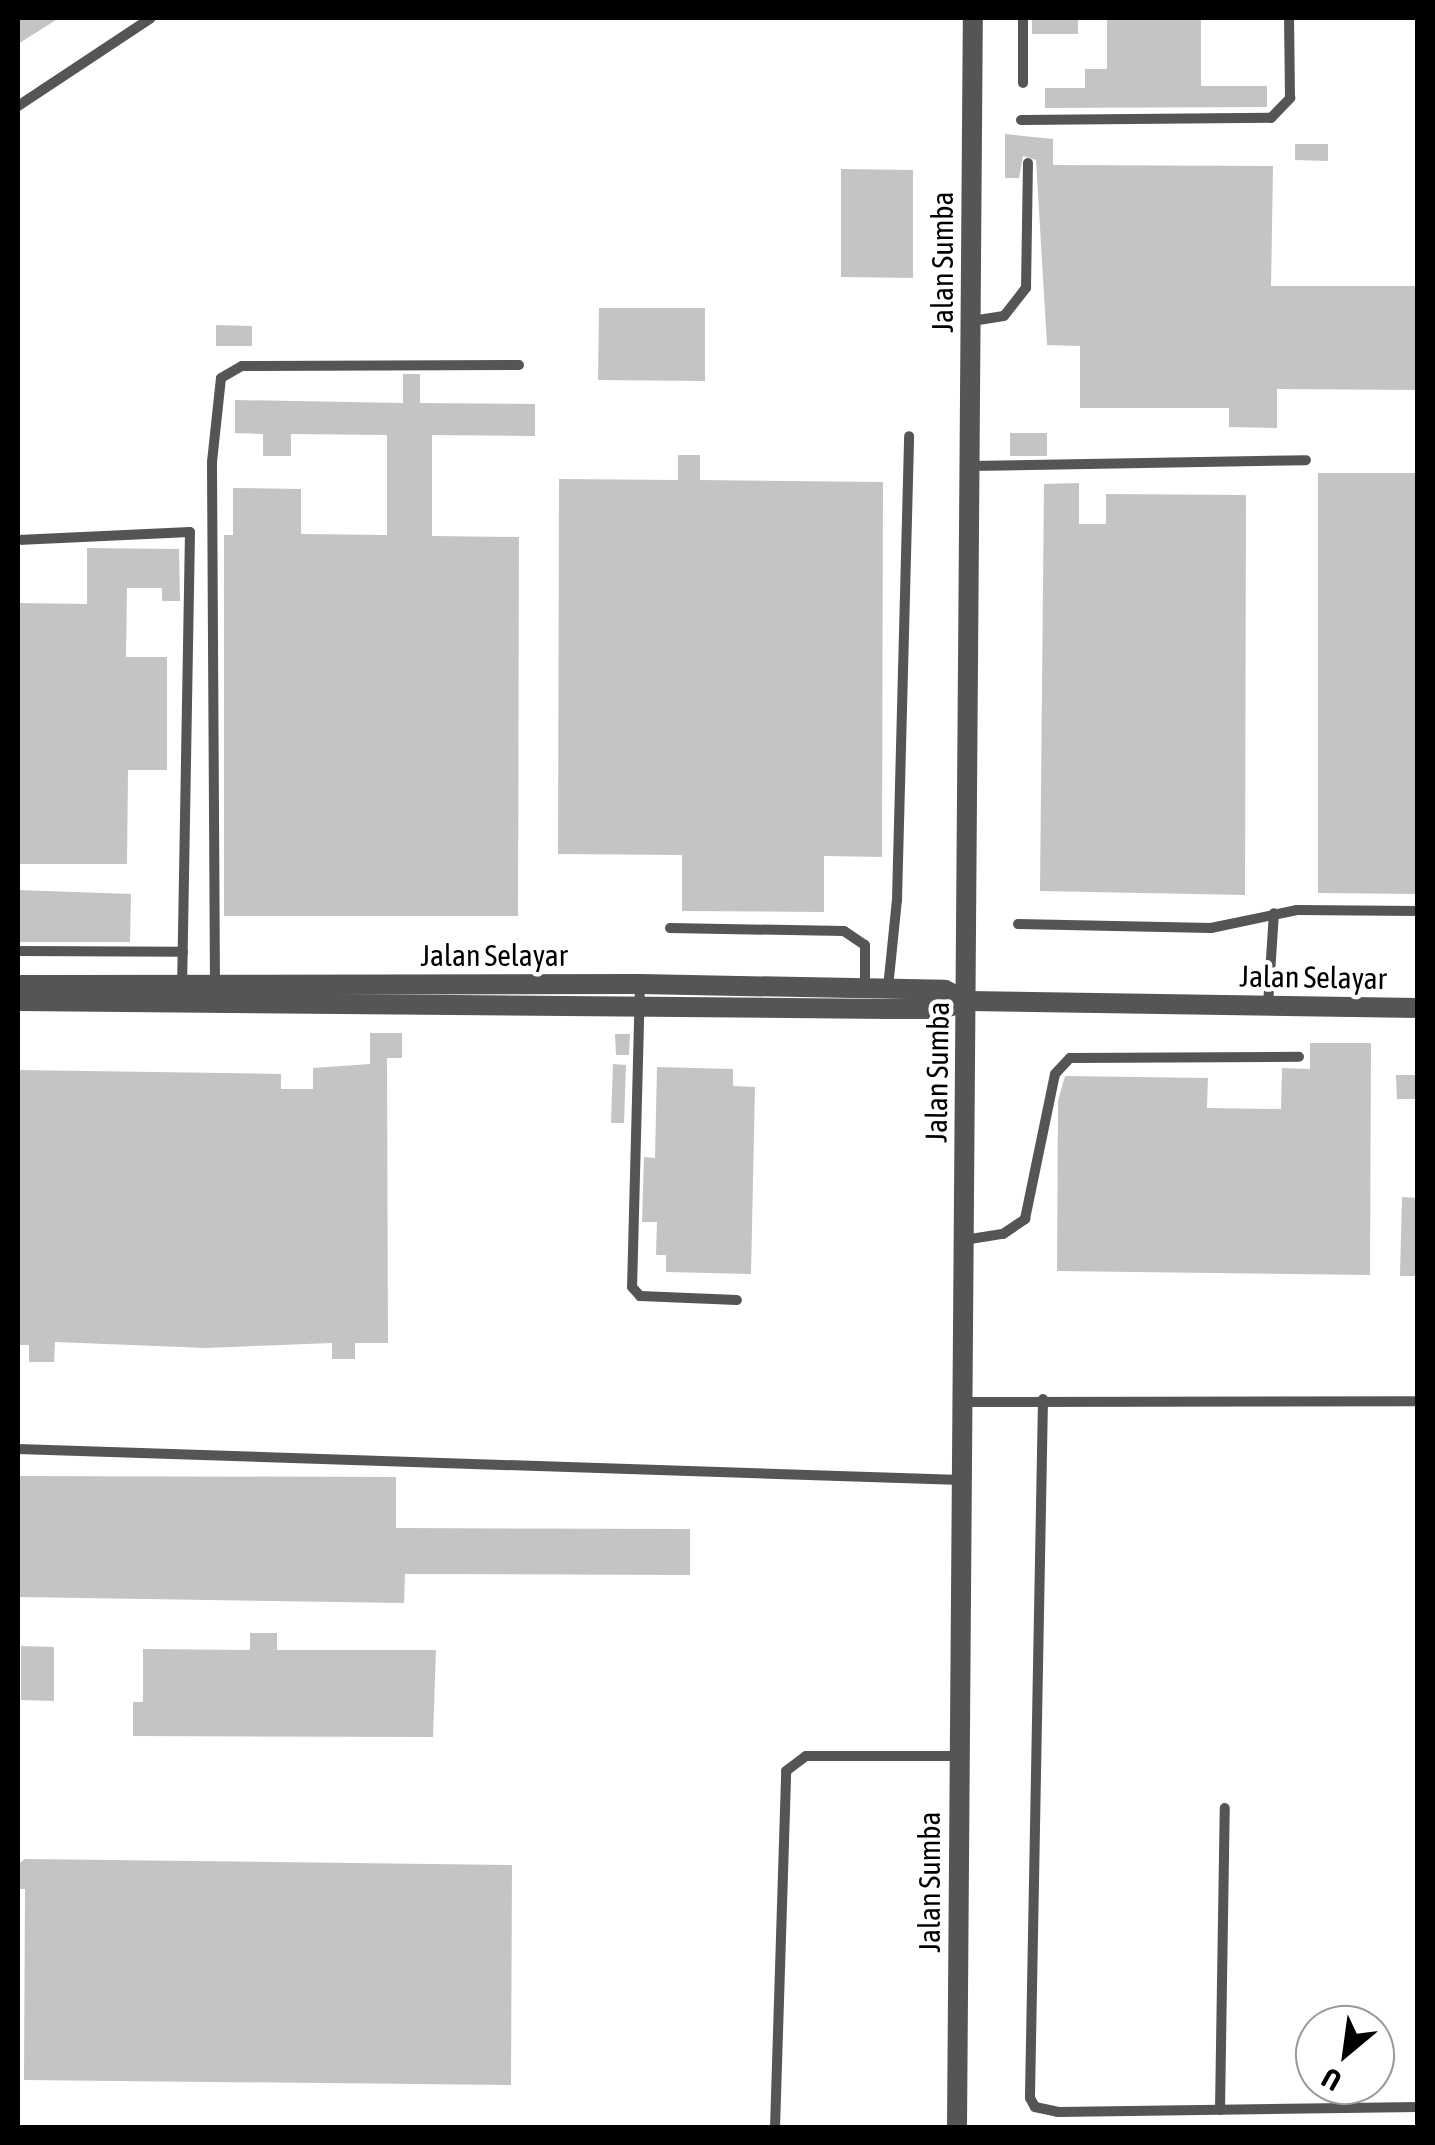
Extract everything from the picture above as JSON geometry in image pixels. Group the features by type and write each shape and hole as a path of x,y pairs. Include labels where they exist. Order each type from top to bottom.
{"street":[{"name":"Jalan Sumba","path":"957,2128 968,1000 971,23"},
{"name":"Jalan Selayar","path":"515,996 640,984 865,989 887,1000"},
{"name":"Jalan Selayar","path":"18,986 98,994"},
{"name":"Jalan Selayar","path":"18,1001 98,994 515,996 640,1007 887,1000 945,990 968,1000 1418,1008"}],"lane":[{"path":"18,106 151,18"},
{"path":"1024,18 1024,83"},
{"path":"1021,120 1271,118 1290,98 1289,18"},
{"path":"971,321 1004,316 1026,288 1028,162"},
{"path":"214,994 212,462 221,378 242,366 519,365"},
{"path":"887,1000 909,436"},
{"path":"970,466 1306,460"},
{"path":"18,540 190,532 182,994"},
{"path":"1018,924 1211,928 1274,913 1418,911"},
{"path":"1268,1006 1274,913"},
{"path":"670,928 844,931 865,945 892,946"},
{"path":"865,945 865,989"},
{"path":"18,951 183,952"},
{"path":"640,984 631,1136 632,1287 640,1296 737,1300"},
{"path":"964,1240 1003,1234 1025,1218 1055,1074 1070,1058 1299,1057"},
{"path":"1044,1399 1030,2098 1035,2107 1058,2112 1418,2107"},
{"path":"963,1402 1418,1400"},
{"path":"18,1449 962,1480"},
{"path":"775,2128 786,1772 806,1756 960,1756"},
{"path":"1220,2110 1224,1808"}],"building":[{"path":"18,18 59,18 18,44"},
{"path":"1032,18 1078,18 1078,34 1032,34"},
{"path":"1107,18 1201,18 1201,86 1267,86 1267,107 1045,108 1045,88 1085,88 1085,69 1107,69"},
{"path":"1005,134 1053,139 1053,165 1273,166 1271,286 1418,286 1418,390 1277,389 1277,428 1229,427 1229,408 1080,408 1080,346 1047,345 1036,160 1023,156 1019,178 1005,178"},
{"path":"1295,144 1328,144 1328,161 1295,160"},
{"path":"841,169 913,170 913,278 841,277"},
{"path":"599,308 705,308 705,381 598,380"},
{"path":"216,325 252,326 252,346 216,346"},
{"path":"403,374 420,374 420,403 535,404 535,436 432,435 432,536 519,537 518,916 224,916 224,535 233,535 233,488 301,489 301,534 387,535 387,435 291,434 291,456 263,456 263,434 235,433 235,400 403,403"},
{"path":"1010,433 1047,433 1047,456 1010,456"},
{"path":"678,455 700,455 700,480 883,482 882,857 824,856 824,912 682,911 682,855 558,854 559,479 678,480"},
{"path":"1318,473 1418,473 1418,894 1318,893"},
{"path":"1079,483 1079,524 1106,524 1106,494 1246,495 1245,895 1040,891 1044,484"},
{"path":"87,548 179,549 180,601 162,601 162,588 127,588 126,657 167,657 167,770 128,770 127,864 18,864 18,603 87,604"},
{"path":"18,890 131,894 130,942 18,942"},
{"path":"370,1033 402,1033 402,1058 387,1058 388,1343 355,1343 355,1359 332,1359 332,1343 206,1348 55,1342 54,1362 29,1362 29,1345 18,1345 18,1070 281,1074 281,1089 313,1089 313,1068 370,1064"},
{"path":"615,1034 630,1034 629,1055 616,1055"},
{"path":"1310,1043 1371,1043 1370,1275 1057,1271 1058,1101 1065,1076 1208,1078 1207,1108 1281,1109 1282,1068 1310,1069"},
{"path":"613,1064 626,1065 624,1123 611,1123"},
{"path":"657,1067 733,1069 733,1086 755,1087 751,1274 666,1272 666,1255 656,1255 657,1222 642,1222 644,1157 655,1158"},
{"path":"1396,1075 1418,1075 1418,1099 1397,1099"},
{"path":"1402,1197 1418,1198 1418,1276 1400,1276"},
{"path":"18,1476 396,1477 396,1528 690,1529 690,1575 405,1574 404,1603 18,1597"},
{"path":"250,1633 277,1633 277,1650 436,1650 433,1737 133,1736 133,1702 143,1702 143,1649 250,1650"},
{"path":"21,1646 54,1647 54,1701 21,1700"},
{"path":"25,1859 512,1865 511,2085 24,2080 25,1889 18,1889 18,1864"}]}
